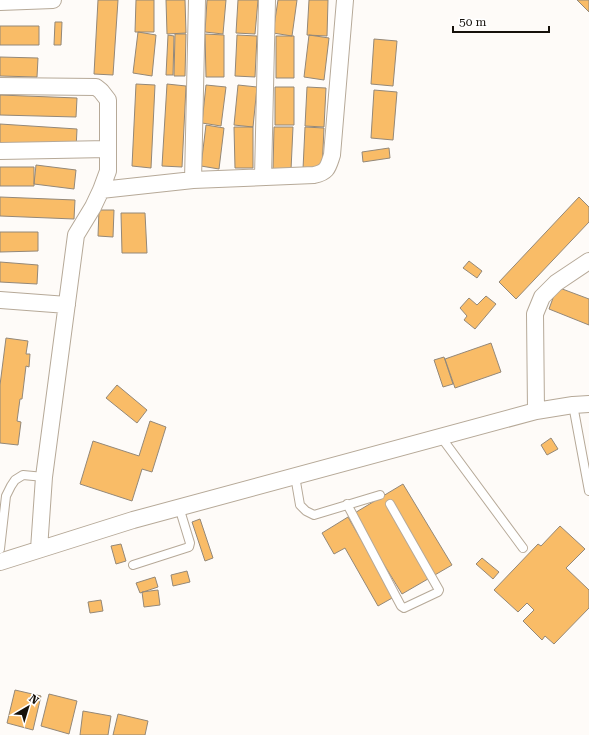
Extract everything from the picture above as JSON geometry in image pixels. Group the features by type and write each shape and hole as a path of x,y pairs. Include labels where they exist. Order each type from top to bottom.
{"street":[{"path":"0,2 53,0"},
{"path":"192,180 196,0"},
{"path":"263,177 267,0"},
{"path":"101,190 192,180 314,175 323,173 328,166 332,155 345,0"},
{"path":"0,86 96,87 102,91 108,100 108,170 93,207 76,235 44,477 39,549"},
{"path":"0,151 108,149"},
{"path":"536,411 535,314 542,297 556,283 589,261"},
{"path":"0,300 67,305"},
{"path":"0,562 179,507 536,411 581,405"}],"lane":[{"path":"581,405 589,491"},
{"path":"441,437 523,548"},
{"path":"0,549 6,496 11,486 15,480 23,476 44,477"},
{"path":"296,476 300,505 306,511 314,515 380,495"},
{"path":"348,504 401,606 404,608 438,592 438,590 390,504"},
{"path":"133,564 188,548 190,546 179,507"}],"building":[{"path":"98,0 118,0 113,75 94,74"},
{"path":"136,0 154,0 154,32 135,32"},
{"path":"166,0 185,0 186,33 167,34"},
{"path":"207,0 226,0 223,34 205,32"},
{"path":"238,0 258,0 255,34 236,33"},
{"path":"278,0 297,0 292,36 273,33"},
{"path":"309,0 328,0 327,36 307,35"},
{"path":"577,0 589,0 589,12"},
{"path":"55,22 62,22 61,45 54,45"},
{"path":"0,26 39,26 39,45 0,45"},
{"path":"138,32 156,35 152,76 133,73"},
{"path":"175,34 186,34 185,76 174,76"},
{"path":"205,34 224,35 224,77 206,77"},
{"path":"168,35 174,36 173,75 166,75"},
{"path":"237,35 257,36 255,77 235,76"},
{"path":"309,35 329,38 324,80 304,77"},
{"path":"276,36 294,36 294,78 276,78"},
{"path":"374,39 397,41 393,86 371,84"},
{"path":"0,57 38,58 37,77 0,76"},
{"path":"136,84 155,85 151,168 132,166"},
{"path":"167,84 186,86 182,167 162,166"},
{"path":"206,85 226,87 221,126 202,123"},
{"path":"238,85 257,87 253,127 234,125"},
{"path":"275,87 294,87 294,125 275,125"},
{"path":"307,87 326,88 324,127 305,126"},
{"path":"374,90 397,92 393,140 371,138"},
{"path":"0,95 77,98 76,117 0,115"},
{"path":"0,124 77,129 76,149 0,144"},
{"path":"206,125 224,128 219,169 201,166"},
{"path":"234,127 253,127 253,168 235,168"},
{"path":"274,127 293,127 291,170 273,169"},
{"path":"305,127 324,128 322,170 303,169"},
{"path":"389,148 390,158 363,162 362,152"},
{"path":"36,165 76,170 74,189 34,184"},
{"path":"0,167 34,167 34,186 0,186"},
{"path":"0,197 75,200 74,219 0,216"},
{"path":"579,197 589,207 589,222 516,299 499,282"},
{"path":"99,210 114,210 113,237 98,236"},
{"path":"121,213 145,213 147,253 122,253"},
{"path":"0,232 38,232 38,251 0,252"},
{"path":"469,261 482,271 477,278 463,268"},
{"path":"0,262 38,265 37,284 0,282"},
{"path":"557,287 589,299 589,325 549,309"},
{"path":"486,296 496,304 475,329 464,320 467,316 460,308 469,298 477,305"},
{"path":"6,338 28,341 26,354 30,354 29,367 26,366 22,399 20,399 17,421 21,422 18,445 0,443 0,385"},
{"path":"491,343 501,372 455,388 445,359"},
{"path":"444,357 453,384 443,387 434,360"},
{"path":"117,385 147,410 137,423 106,398"},
{"path":"150,421 166,427 152,472 142,469 132,501 80,484 93,441 139,456"},
{"path":"551,438 558,449 547,455 541,445"},
{"path":"403,484 452,565 402,594 353,514"},
{"path":"348,517 394,597 378,606 345,548 334,554 322,533"},
{"path":"200,519 213,558 205,561 192,522"},
{"path":"560,526 585,549 566,568 589,590 589,608 554,644 545,636 542,640 523,621 534,610 527,603 518,612 494,590 538,544 541,546"},
{"path":"121,544 126,561 116,564 111,546"},
{"path":"482,558 499,572 493,579 476,564"},
{"path":"187,571 190,582 173,586 171,575"},
{"path":"155,577 158,587 140,593 136,583"},
{"path":"158,590 160,605 144,607 142,592"},
{"path":"101,600 103,611 90,613 88,602"},
{"path":"15,690 41,696 33,730 7,723"},
{"path":"49,694 77,701 69,734 41,726"},
{"path":"83,711 111,716 108,735 80,735"},
{"path":"118,714 148,721 145,735 113,735"}]}
